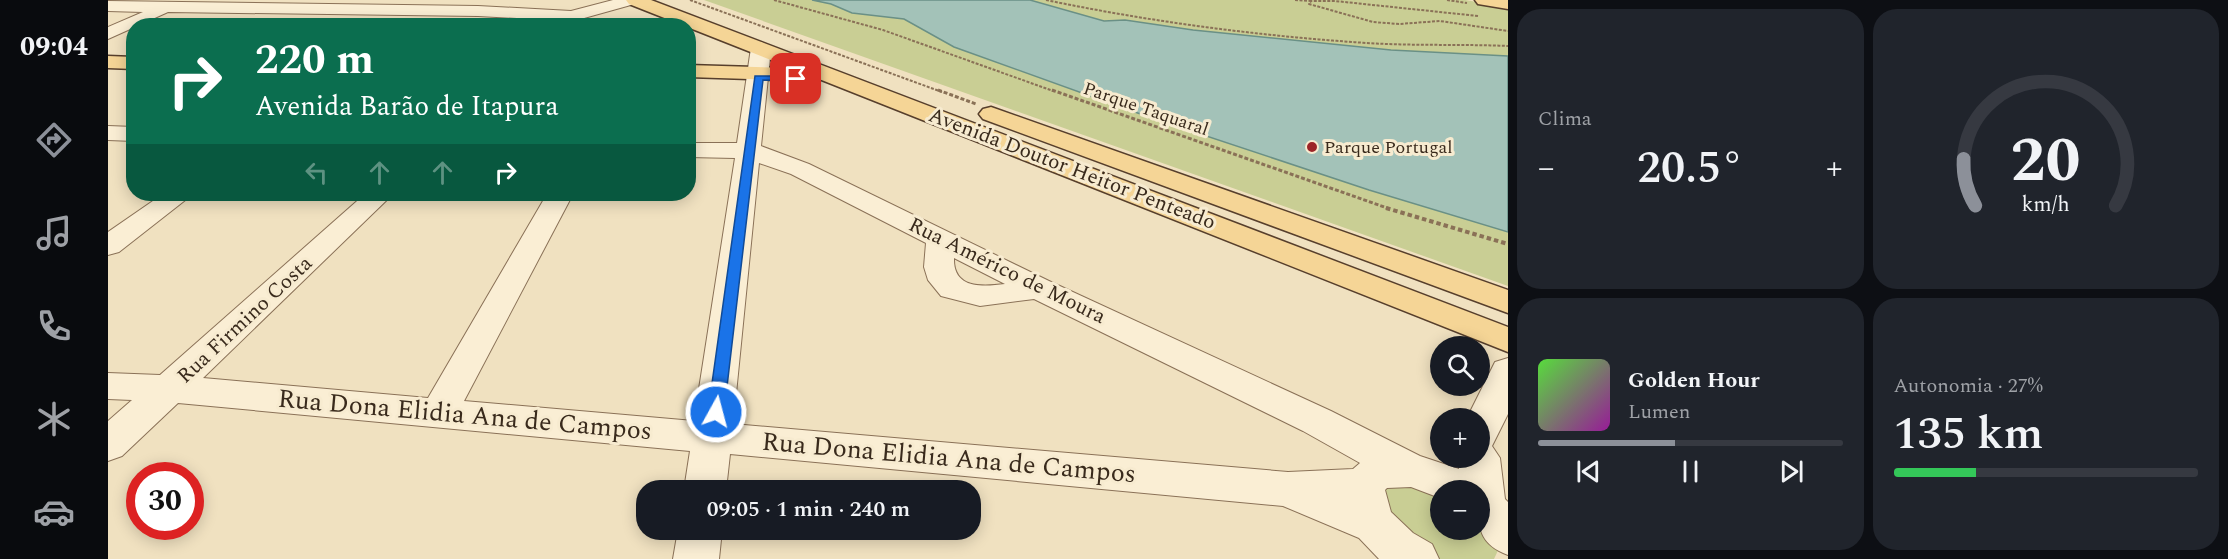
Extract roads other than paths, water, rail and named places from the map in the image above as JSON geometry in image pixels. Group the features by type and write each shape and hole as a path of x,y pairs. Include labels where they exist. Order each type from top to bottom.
{"main road":[{"path":"633,0 668,18"},
{"name":"Avenida Doutor Heitor Penteado","path":"683,0 878,83 1508,340"},
{"path":"1485,9 1508,4"},
{"path":"696,33 760,66 824,80 878,83"},
{"path":"108,60 126,60"},
{"path":"696,70 760,66"},
{"path":"696,75 760,66"},
{"name":"Avenida Doutor Heitor Penteado","path":"760,66 878,83 1508,302"}],"street":[{"path":"289,9 304,0"},
{"path":"398,11 425,0"},
{"path":"455,0 478,11"},
{"path":"569,18 633,0"},
{"path":"143,18 176,3"},
{"path":"108,6 176,3 289,9 478,11 572,16"},
{"path":"108,34 126,26"},
{"path":"706,480 760,66"},
{"path":"108,133 126,134"},
{"name":"Rua Américo de Moura","path":"696,150 750,151 800,169 941,239 939,268 945,283 960,293 983,296 1038,288 1317,421 1426,467 1444,480"},
{"path":"108,246 170,201"},
{"name":"Rua Firmino Costa","path":"108,445 372,201"},
{"path":"438,414 556,201"},
{"path":"1490,411 1508,371"},
{"name":"Rua Dona Elidia Ana de Campos","path":"108,386 170,389 713,436 1368,498"},
{"name":"Rua Américo de Moura","path":"1317,421 1397,547 1416,559"},
{"path":"1368,498 1371,476 1384,471 1426,467"},
{"path":"696,559 699,540"}],"water":[{"path":"812,0 1030,0 1104,21 1125,20 1193,30 1391,50 1508,56 1508,232 1369,190 1146,116 954,47 904,19 852,13 831,4"}],"place":[{"name":"Parque Portugal","path":"1312,147"}]}
